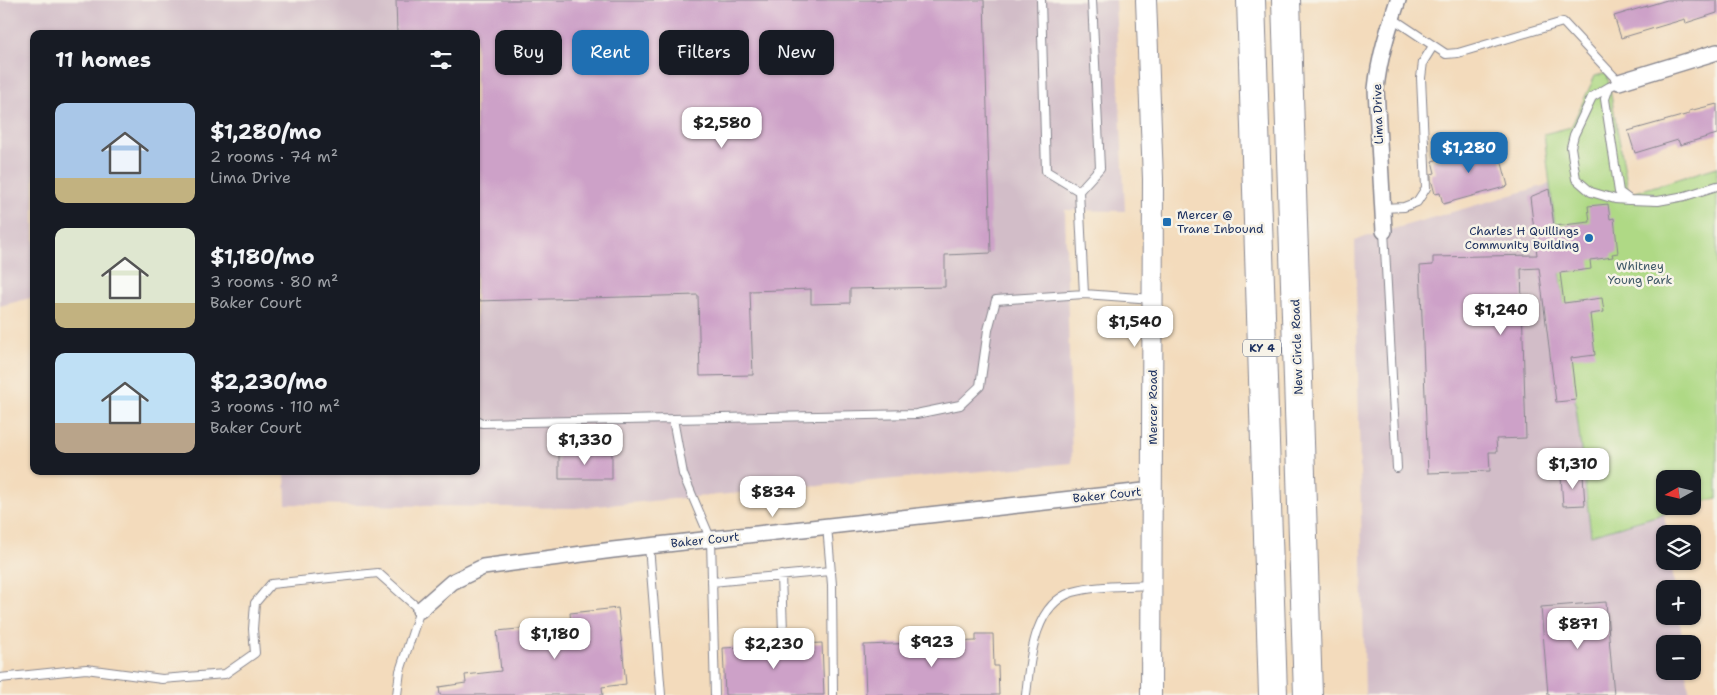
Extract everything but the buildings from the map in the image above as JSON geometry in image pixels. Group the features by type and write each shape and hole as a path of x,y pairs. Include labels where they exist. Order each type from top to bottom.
{"highway":[{"name":"KY 4","path":"1251,0 1273,695"},
{"name":"New Circle Road","path":"1286,0 1308,695"}],"street":[{"name":"Mercer Road","path":"1146,0 1153,179 1151,695"},
{"name":"Lima Drive","path":"1384,231 1376,89 1378,66 1398,0"},
{"path":"1614,85 1717,52"},
{"name":"Baker Court","path":"420,610 452,582 484,567 649,546 1153,490"}],"lane":[{"path":"1041,0 1046,171 1079,191"},
{"path":"1084,294 1079,191 1100,168 1092,0"},
{"path":"1392,18 1446,54 1458,53 1563,22 1614,85"},
{"path":"1382,208 1404,207 1417,202 1426,188 1421,78 1424,62 1433,46"},
{"path":"1614,85 1605,99 1619,192 1630,200"},
{"path":"1614,85 1592,97 1574,135 1571,147 1576,179 1591,192 1615,199 1630,200 1658,201 1685,196 1717,186"},
{"path":"1384,231 1397,468"},
{"path":"480,422 916,414 960,405 980,386 988,330 996,300 1084,294 1153,299"},
{"path":"674,419 683,474 711,540 715,695"},
{"path":"827,526 833,695"},
{"path":"649,546 661,695"},
{"path":"712,582 830,571"},
{"path":"0,678 86,669 162,678 225,674 255,653 253,629 255,603 271,584 378,573 420,610 400,671 397,695"},
{"path":"781,576 783,632"},
{"path":"1026,695 1030,660 1039,624 1055,603 1071,593 1084,590 1152,584"}],"shaded area":[{"path":"0,0 1115,0 1125,211 1065,210 1072,463 575,508 286,504 285,475 480,475 480,30 30,30 30,298 0,306"},
{"path":"1550,184 1591,534 1664,515 1666,525 1656,525 1656,570 1672,570 1674,580 1656,580 1656,625 1680,625 1682,635 1656,635 1656,680 1688,680 1690,695 1365,695 1355,240"}],"green space":[{"name":"Whitney Young Park","path":"1607,73 1629,194 1717,167 1717,498 1701,503 1701,470 1656,470 1656,515 1659,515 1591,535 1544,134 1571,127 1595,76"}],"place":[{"name":"Mercer @ Trane Inbound","path":"1167,222"},
{"name":"Charles H Quillings Community Building","path":"1589,238"}]}
